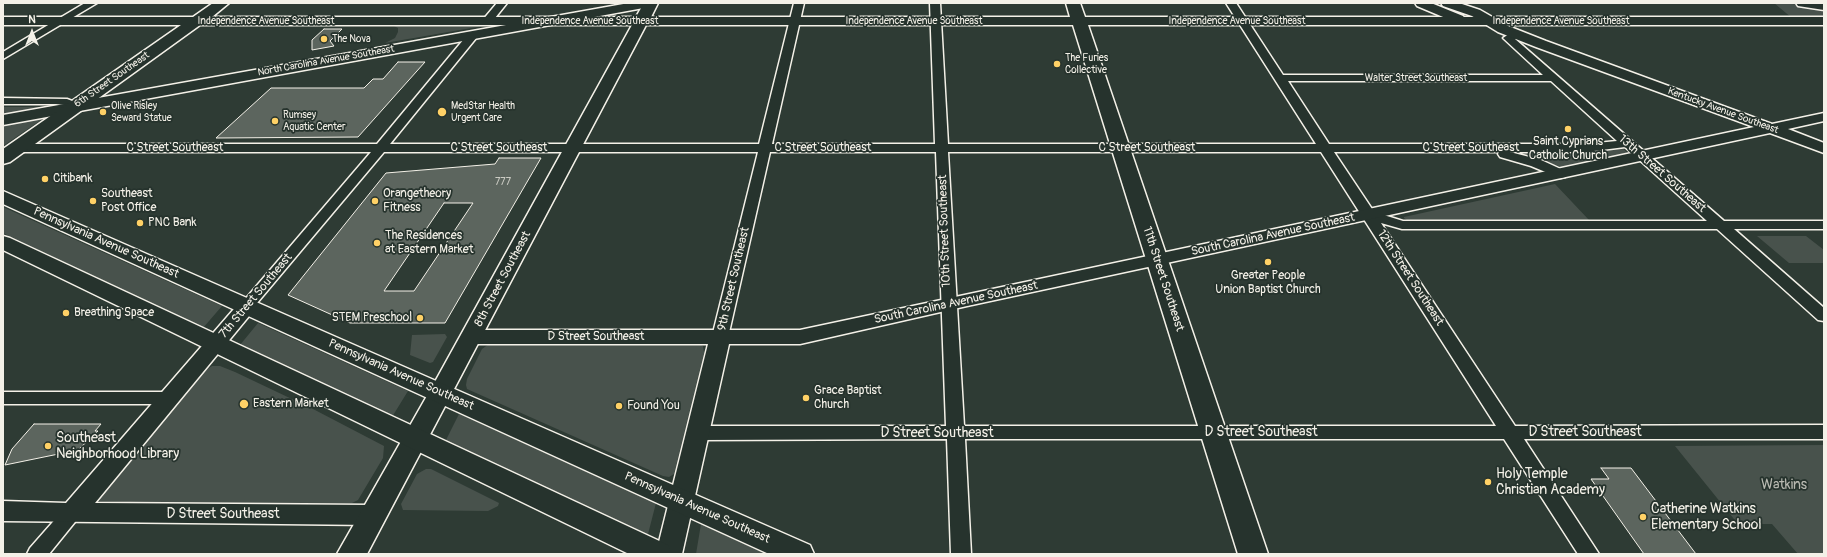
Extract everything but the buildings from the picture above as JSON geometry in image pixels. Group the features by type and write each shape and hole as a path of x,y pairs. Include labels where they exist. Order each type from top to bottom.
{"main road":[{"name":"6th Street Southeast","path":"3,158 222,3"},
{"name":"8th Street Southeast","path":"352,554 441,393 642,21 650,3"},
{"path":"1803,3 1820,6"},
{"name":"Independence Avenue Southeast","path":"3,21 936,21 1076,12 1242,21 1467,12 1489,21 1824,21"},
{"name":"11th Street Southeast","path":"1076,12 1253,554"},
{"name":"Pennsylvania Avenue Southeast","path":"3,197 799,554"},
{"path":"3,242 657,554"}],"street":[{"path":"3,56 92,3"},
{"path":"487,21 502,3"},
{"name":"North Carolina Avenue Southeast","path":"3,120 650,3"},
{"name":"9th Street Southeast","path":"669,554 799,3"},
{"name":"10th Street Southeast","path":"935,3 961,554"},
{"name":"12th Street Southeast","path":"1231,3 1589,554"},
{"name":"Kentucky Avenue Southeast","path":"1421,3 1467,12"},
{"name":"Kentucky Avenue Southeast","path":"1447,3 1512,36 1824,148"},
{"name":"Kentucky Avenue Southeast","path":"1489,21 1512,36"},
{"name":"7th Street Southeast","path":"37,554 216,344 380,148 472,35"},
{"name":"13th Street Southeast","path":"1512,36 1553,78 1824,316"},
{"name":"Walter Street Southeast","path":"1280,78 1553,78"},
{"path":"3,101 56,101 67,102 76,106"},
{"name":"South Carolina Avenue Southeast","path":"720,337 800,337 1824,117"},
{"name":"C Street Southeast","path":"17,148 1593,148 1628,143"},
{"path":"1480,148 1527,160 1560,174"},
{"path":"1370,215 1402,225 1824,225"},
{"name":"D Street Southeast","path":"471,337 720,337"},
{"path":"3,398 169,398"},
{"name":"D Street Southeast","path":"698,433 1824,432"},
{"path":"3,511 73,512"},
{"name":"D Street Southeast","path":"73,512 373,515"}],"green space":[{"path":"1774,3 1787,3 1815,8 1824,12 1824,18 1792,18"},
{"path":"394,26 483,26 385,43 395,38 398,28"},
{"path":"3,107 60,107 3,146"},
{"path":"1617,147 1623,148 1627,153 1562,167 1515,153 1595,153 1607,151"},
{"path":"1555,184 1589,220 1408,221 1404,218 1404,217"},
{"path":"3,207 222,306 203,328 3,233"},
{"path":"1757,236 1806,236 1824,250 1824,263 1789,263"},
{"path":"258,323 408,391 392,417 240,345"},
{"path":"445,334 447,337 433,362 430,363 410,355 412,335"},
{"path":"501,343 503,345 684,345 688,343 698,343 703,346 704,353 674,474 669,477 663,476 467,389 467,379 482,349 489,344"},
{"path":"212,366 220,366 235,372 315,410 384,446 383,458 358,500 352,503 128,503 121,507 99,503 100,496 206,370"},
{"path":"459,414 656,503 647,538 445,442"},
{"name":"Watkins","path":"1824,445 1824,554 1798,554 1772,524 1738,524 1675,446"},
{"path":"426,469 431,469 499,503 498,506 488,511 403,510 401,504 417,474"},
{"path":"701,524 767,554 696,554"}],"place":[{"name":"The Nova","path":"324,39"},
{"name":"The Furies Collective","path":"1057,64"},
{"name":"Olive Risley Seward Statue","path":"103,112"},
{"name":"MedStar Health Urgent Care","path":"442,112"},
{"name":"Rumsey Aquatic Center","path":"275,121"},
{"name":"Saint Cyprians Catholic Church","path":"1568,129"},
{"name":"Citibank","path":"45,179"},
{"name":"Southeast Post Office","path":"93,201"},
{"name":"Orangetheory Fitness","path":"375,201"},
{"name":"PNC Bank","path":"140,223"},
{"name":"The Residences at Eastern Market","path":"377,243"},
{"name":"Greater People Union Baptist Church","path":"1268,262"},
{"name":"Breathing Space","path":"66,313"},
{"name":"STEM Preschool","path":"420,318"},
{"name":"Grace Baptist Church","path":"806,398"},
{"name":"Eastern Market","path":"244,404"},
{"name":"Found You","path":"619,406"},
{"name":"Southeast Neighborhood Library","path":"48,446"},
{"name":"Holy Temple Christian Academy","path":"1488,482"},
{"name":"Catherine Watkins Elementary School","path":"1643,517"}]}
